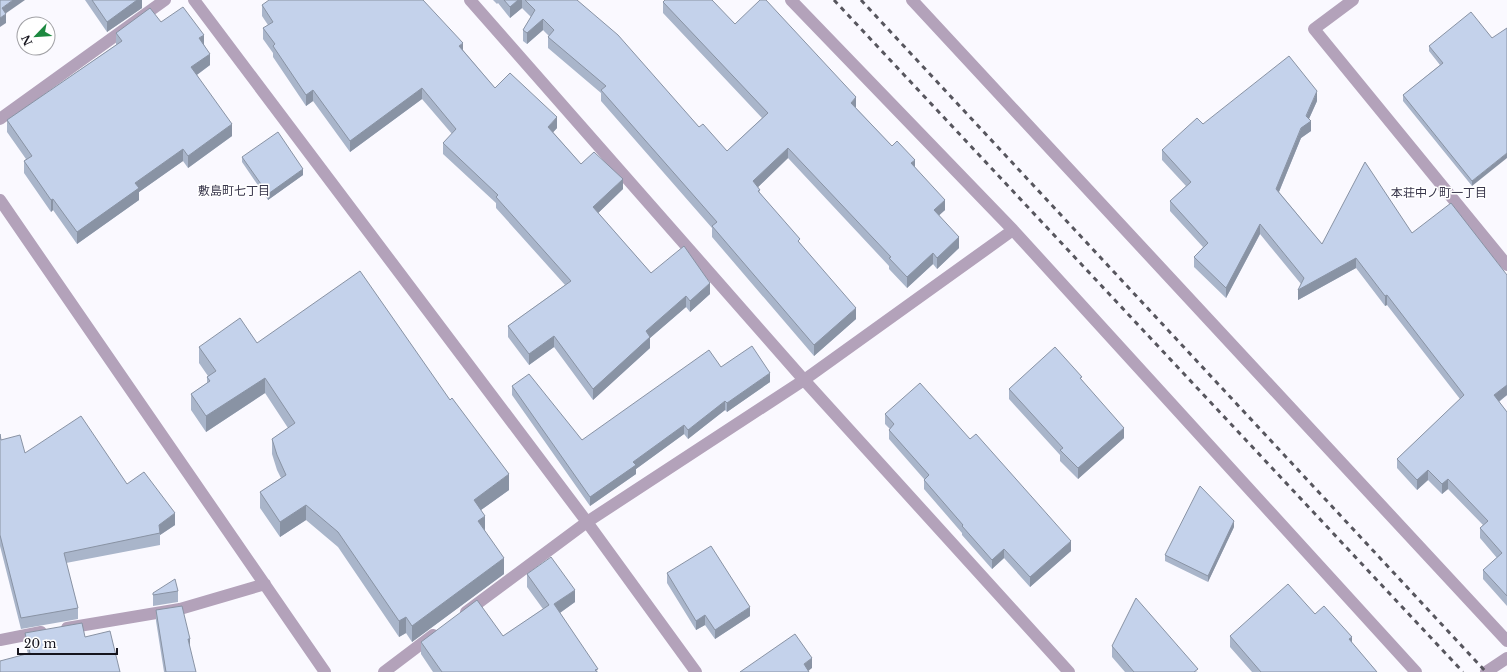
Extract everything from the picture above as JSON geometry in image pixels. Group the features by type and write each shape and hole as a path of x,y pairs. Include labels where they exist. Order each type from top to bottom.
{"street":[{"path":"0,119 165,0"},
{"path":"194,0 587,522 696,672"},
{"path":"470,0 804,380 1069,672"},
{"path":"791,0 1013,230 1416,672"},
{"path":"912,0 1507,641"},
{"path":"1353,0 1314,29 1507,265"},
{"path":"0,200 325,672"},
{"path":"454,621 587,522 804,380 1013,230"},
{"path":"0,640 180,609 265,584"},
{"path":"384,672 441,630"},
{"path":"1486,672 1507,658"}],"building":[{"path":"0,0 13,0 2,8 6,14 0,18"},
{"path":"92,0 137,0 107,22"},
{"path":"269,0 423,0 463,43 459,46 495,88 510,73 557,117 548,127 581,164 594,152 623,179 593,207 651,273 684,246 710,283 690,301 686,296 646,331 650,337 593,389 554,336 529,354 508,326 571,281 496,197 498,195 443,143 456,129 422,88 350,141 313,90 306,95 273,46 275,44 263,28 273,22 262,5"},
{"path":"504,0 518,0 510,7"},
{"path":"525,0 577,0 618,35 699,127 703,124 727,151 768,113 663,2 665,0 712,0 735,24 760,0 766,0 856,97 851,103 892,146 897,141 915,160 911,163 945,200 934,210 959,237 937,258 933,253 907,277 889,258 891,257 788,148 753,181 760,190 758,191 800,239 798,241 856,308 814,345 712,226 717,222 601,90 606,86 548,37 554,30 543,19 527,33 523,30 535,10"},
{"path":"183,7 204,35 199,38 210,54 191,67 232,124 188,156 183,149 135,183 139,188 77,232 53,199 51,200 24,161 32,156 7,120 122,41 116,33 150,8 161,22"},
{"path":"1471,12 1492,38 1507,28 1507,153 1472,181 1403,95 1443,63 1429,46"},
{"path":"1289,56 1317,91 1306,116 1311,121 1301,128 1276,189 1322,244 1365,162 1412,233 1451,203 1507,275 1507,385 1494,395 1507,412 1507,596 1483,570 1502,553 1480,528 1488,521 1448,479 1442,484 1428,470 1417,480 1397,459 1464,395 1387,295 1385,296 1356,258 1298,290 1304,278 1260,224 1226,288 1194,257 1208,243 1170,201 1191,182 1162,150 1197,118 1203,124"},
{"path":"278,132 303,169 268,194 242,157"},
{"path":"360,271 450,400 452,398 509,474 474,500 485,516 478,521 504,558 412,626 406,617 399,621 338,532 306,505 280,522 260,492 286,475 272,439 295,423 265,378 206,416 191,394 210,381 207,377 216,371 199,347 240,318 257,343"},
{"path":"752,346 770,373 727,403 725,401 688,430 684,425 633,462 636,465 590,497 512,386 529,374 582,440 709,350 721,367"},
{"path":"1055,347 1124,428 1078,468 1060,450 1063,448 1009,389"},
{"path":"920,383 970,439 976,434 1071,541 1030,577 1004,549 992,560 924,480 929,475 889,430 894,424 885,414"},
{"path":"81,416 127,484 144,472 175,513 159,525 160,533 64,553 78,608 21,618 0,535 0,434 1,440 20,435 25,453"},
{"path":"1200,486 1234,521 1208,576 1165,555"},
{"path":"711,546 750,607 715,630 705,615 696,621 667,573"},
{"path":"551,557 575,590 554,604 598,669 595,670 597,672 442,672 421,642 477,600 503,636 549,605 527,574"},
{"path":"175,579 178,591 153,595 153,593"},
{"path":"1288,584 1315,614 1324,606 1352,637 1349,639 1377,672 1261,672 1230,636"},
{"path":"1136,598 1198,669 1194,672 1134,672 1112,646"},
{"path":"182,606 196,672 166,672 156,610"},
{"path":"82,623 85,637 110,631 120,672 0,672 0,661 30,653 25,633"},
{"path":"795,634 812,658 804,664 809,672 740,672"}],"railway":[{"path":"834,0 1463,672"},
{"path":"861,0 1486,672"}],"district":[{"name":"敷島町七丁目","path":"234,190"},
{"name":"本荘中ノ町一丁目","path":"1439,192"}]}
